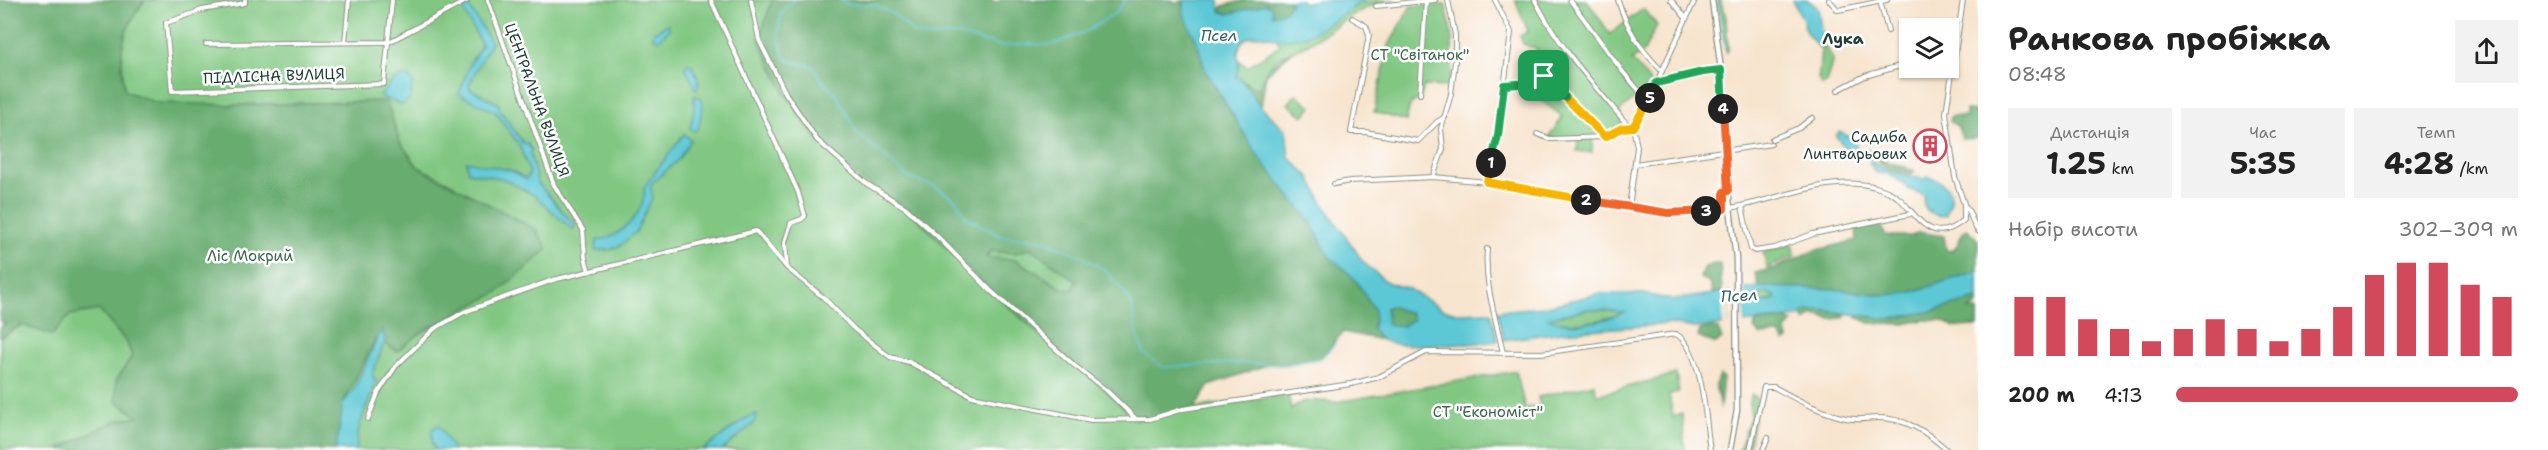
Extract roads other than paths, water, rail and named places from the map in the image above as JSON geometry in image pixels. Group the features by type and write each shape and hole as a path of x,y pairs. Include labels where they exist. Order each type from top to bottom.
{"main road":[{"path":"1712,0 1721,70 1724,151 1736,258 1737,410 1730,450"}],"street":[{"name":"ПІДЛІСНА ВУЛИЦЯ","path":"245,0 245,3 202,10 166,23 172,91 384,84 389,42"},
{"path":"345,42 349,0"},
{"path":"389,42 392,0"},
{"path":"206,44 389,42 468,0"},
{"name":"ЦЕНТРАЛЬНА ВУЛИЦЯ","path":"488,0 554,185 583,230 585,257 590,273"},
{"path":"711,0 798,192 805,216 791,223 784,242 787,268"},
{"path":"751,0 759,40 786,94 817,140 867,184 906,208 992,291 1075,366 1106,390 1136,420"},
{"path":"1376,6 1435,0"},
{"path":"1433,177 1443,149 1441,129 1451,94 1455,35 1448,0"},
{"path":"1487,182 1498,136 1511,32 1495,0"},
{"path":"1535,0 1545,21 1581,71 1626,123 1633,127"},
{"path":"1570,0 1623,72 1648,101"},
{"path":"1618,0 1632,35 1662,71"},
{"path":"1671,0 1686,18"},
{"path":"1629,208 1637,147 1633,127 1648,101 1695,0"},
{"path":"1829,0 1838,10 1887,0"},
{"path":"1959,26 1963,0"},
{"path":"1420,94 1426,1"},
{"path":"1880,1 1888,31"},
{"path":"1352,18 1366,26 1369,35 1351,132 1365,132 1418,141 1445,117"},
{"path":"1839,90 1864,76 1899,66"},
{"path":"1656,83 1721,70"},
{"path":"1504,85 1534,83 1544,76 1605,137"},
{"path":"1730,208 1815,188 1861,183 1890,192 1900,199 1923,225 1934,230 1946,230 1964,220 1964,204 1955,177 1946,113 1951,78"},
{"path":"1635,164 1724,151 1772,141 1799,128 1812,118"},
{"path":"1537,134 1550,140 1605,137 1622,128 1633,127"},
{"path":"1334,184 1350,181 1433,177 1487,182 1668,213 1724,209 1724,192 1728,191"},
{"path":"1964,204 1970,209 1973,225 1978,231"},
{"path":"1742,206 1751,249 1755,251 1775,248 1813,234 1911,214"},
{"path":"368,419 378,393 396,366 434,328 464,312 553,280 590,273 756,231 787,268 824,298 854,329 890,357 909,362 972,396 1091,420 1150,419 1183,409 1351,384 1379,377 1426,352 1542,353 1676,334 1684,339 1699,375 1710,450"},
{"path":"1487,249 1485,266 1489,297 1503,353"},
{"path":"1750,450 1764,387 1774,387 1838,416 1860,421 1876,418 1891,419 1909,424 1926,432 1947,450"},
{"path":"1765,450 1768,438"}],"water":[{"name":"Псел","path":"1184,0 1219,0 1220,11 1228,14 1266,4 1272,7 1272,15 1287,8 1291,3 1288,0 1302,0 1302,3 1317,0 1365,0 1325,26 1304,36 1292,39 1266,36 1246,38 1240,46 1236,77 1240,78 1261,107 1286,130 1289,157 1310,178 1324,205 1364,263 1388,283 1407,288 1442,309 1457,313 1491,312 1498,341 1419,345 1390,343 1379,338 1372,329 1375,319 1374,309 1355,279 1328,255 1312,224 1258,156 1205,70 1197,42 1184,15","holes":["1390,306 1410,313 1414,319 1402,326 1387,324 1386,308"]},
{"path":"1792,0 1808,0 1818,8 1823,43 1820,49 1805,31 1804,21"},
{"path":"468,5 491,42 469,84 470,89 499,104 499,109 523,143 527,143 532,151 530,153 537,182 575,226 573,230 534,195 504,179 468,172 466,161 510,170 526,179 530,173 519,145 496,112 459,94 471,62 482,45 464,11"},
{"path":"668,24 670,29 658,40 653,38 654,32"},
{"path":"687,63 694,69 697,76 699,86 696,89 685,67"},
{"path":"405,76 413,81 410,99 402,105 380,96 394,80"},
{"path":"694,96 701,98 703,107 698,129 694,131 690,128 695,106"},
{"path":"1839,132 1852,140 1860,153 1850,154 1836,136"},
{"path":"684,134 691,140 678,160 651,184 652,198 636,232 620,246 608,250 595,250 597,240 614,235 637,214 644,196 644,187"},
{"path":"1870,161 1890,172 1923,179 1928,177 1940,182 1951,196 1946,215 1930,213 1924,205 1924,195 1909,189 1888,174 1876,173"},
{"name":"Псел","path":"1978,271 1978,299 1889,319 1821,310 1807,311 1799,317 1695,328 1669,324 1563,332 1504,340 1497,311 1543,307 1597,294 1644,294 1673,300 1759,287 1833,289 1883,295 1909,293","holes":["1765,293 1776,298 1770,302 1750,304 1748,299","1589,309 1624,312 1586,323 1567,323 1548,318"]},
{"path":"382,329 385,341 372,375 376,381 360,424 357,450 336,450 343,403 354,389"},
{"path":"757,414 754,423 722,450 703,450 748,417"},
{"path":"439,425 453,450 436,450 432,444 432,429"}],"waterway":[{"path":"793,0 782,13 778,28 780,44 786,60 812,66 825,84 837,95 857,133 909,178 934,186 955,199 966,217 1000,236 1044,240 1081,256 1106,271 1131,301 1136,331 1144,354 1163,367 1239,363 1283,365 1321,358 1335,344"},
{"path":"840,0 848,4 875,5 895,15 913,33 928,37 959,35 1000,46 1052,45 1087,31 1117,12 1125,0"},
{"path":"1718,0 1725,50"}],"place":[{"name":"Садиба Линтварьових","path":"1930,146"}],"district":[{"name":"Лука","path":"1843,38"}],"park label":[{"name":"СТ \"Світанок\"","path":"1420,55"},
{"name":"Ліс Мокрий","path":"250,256"},
{"name":"СТ \"Економіст\"","path":"1488,412"}]}
